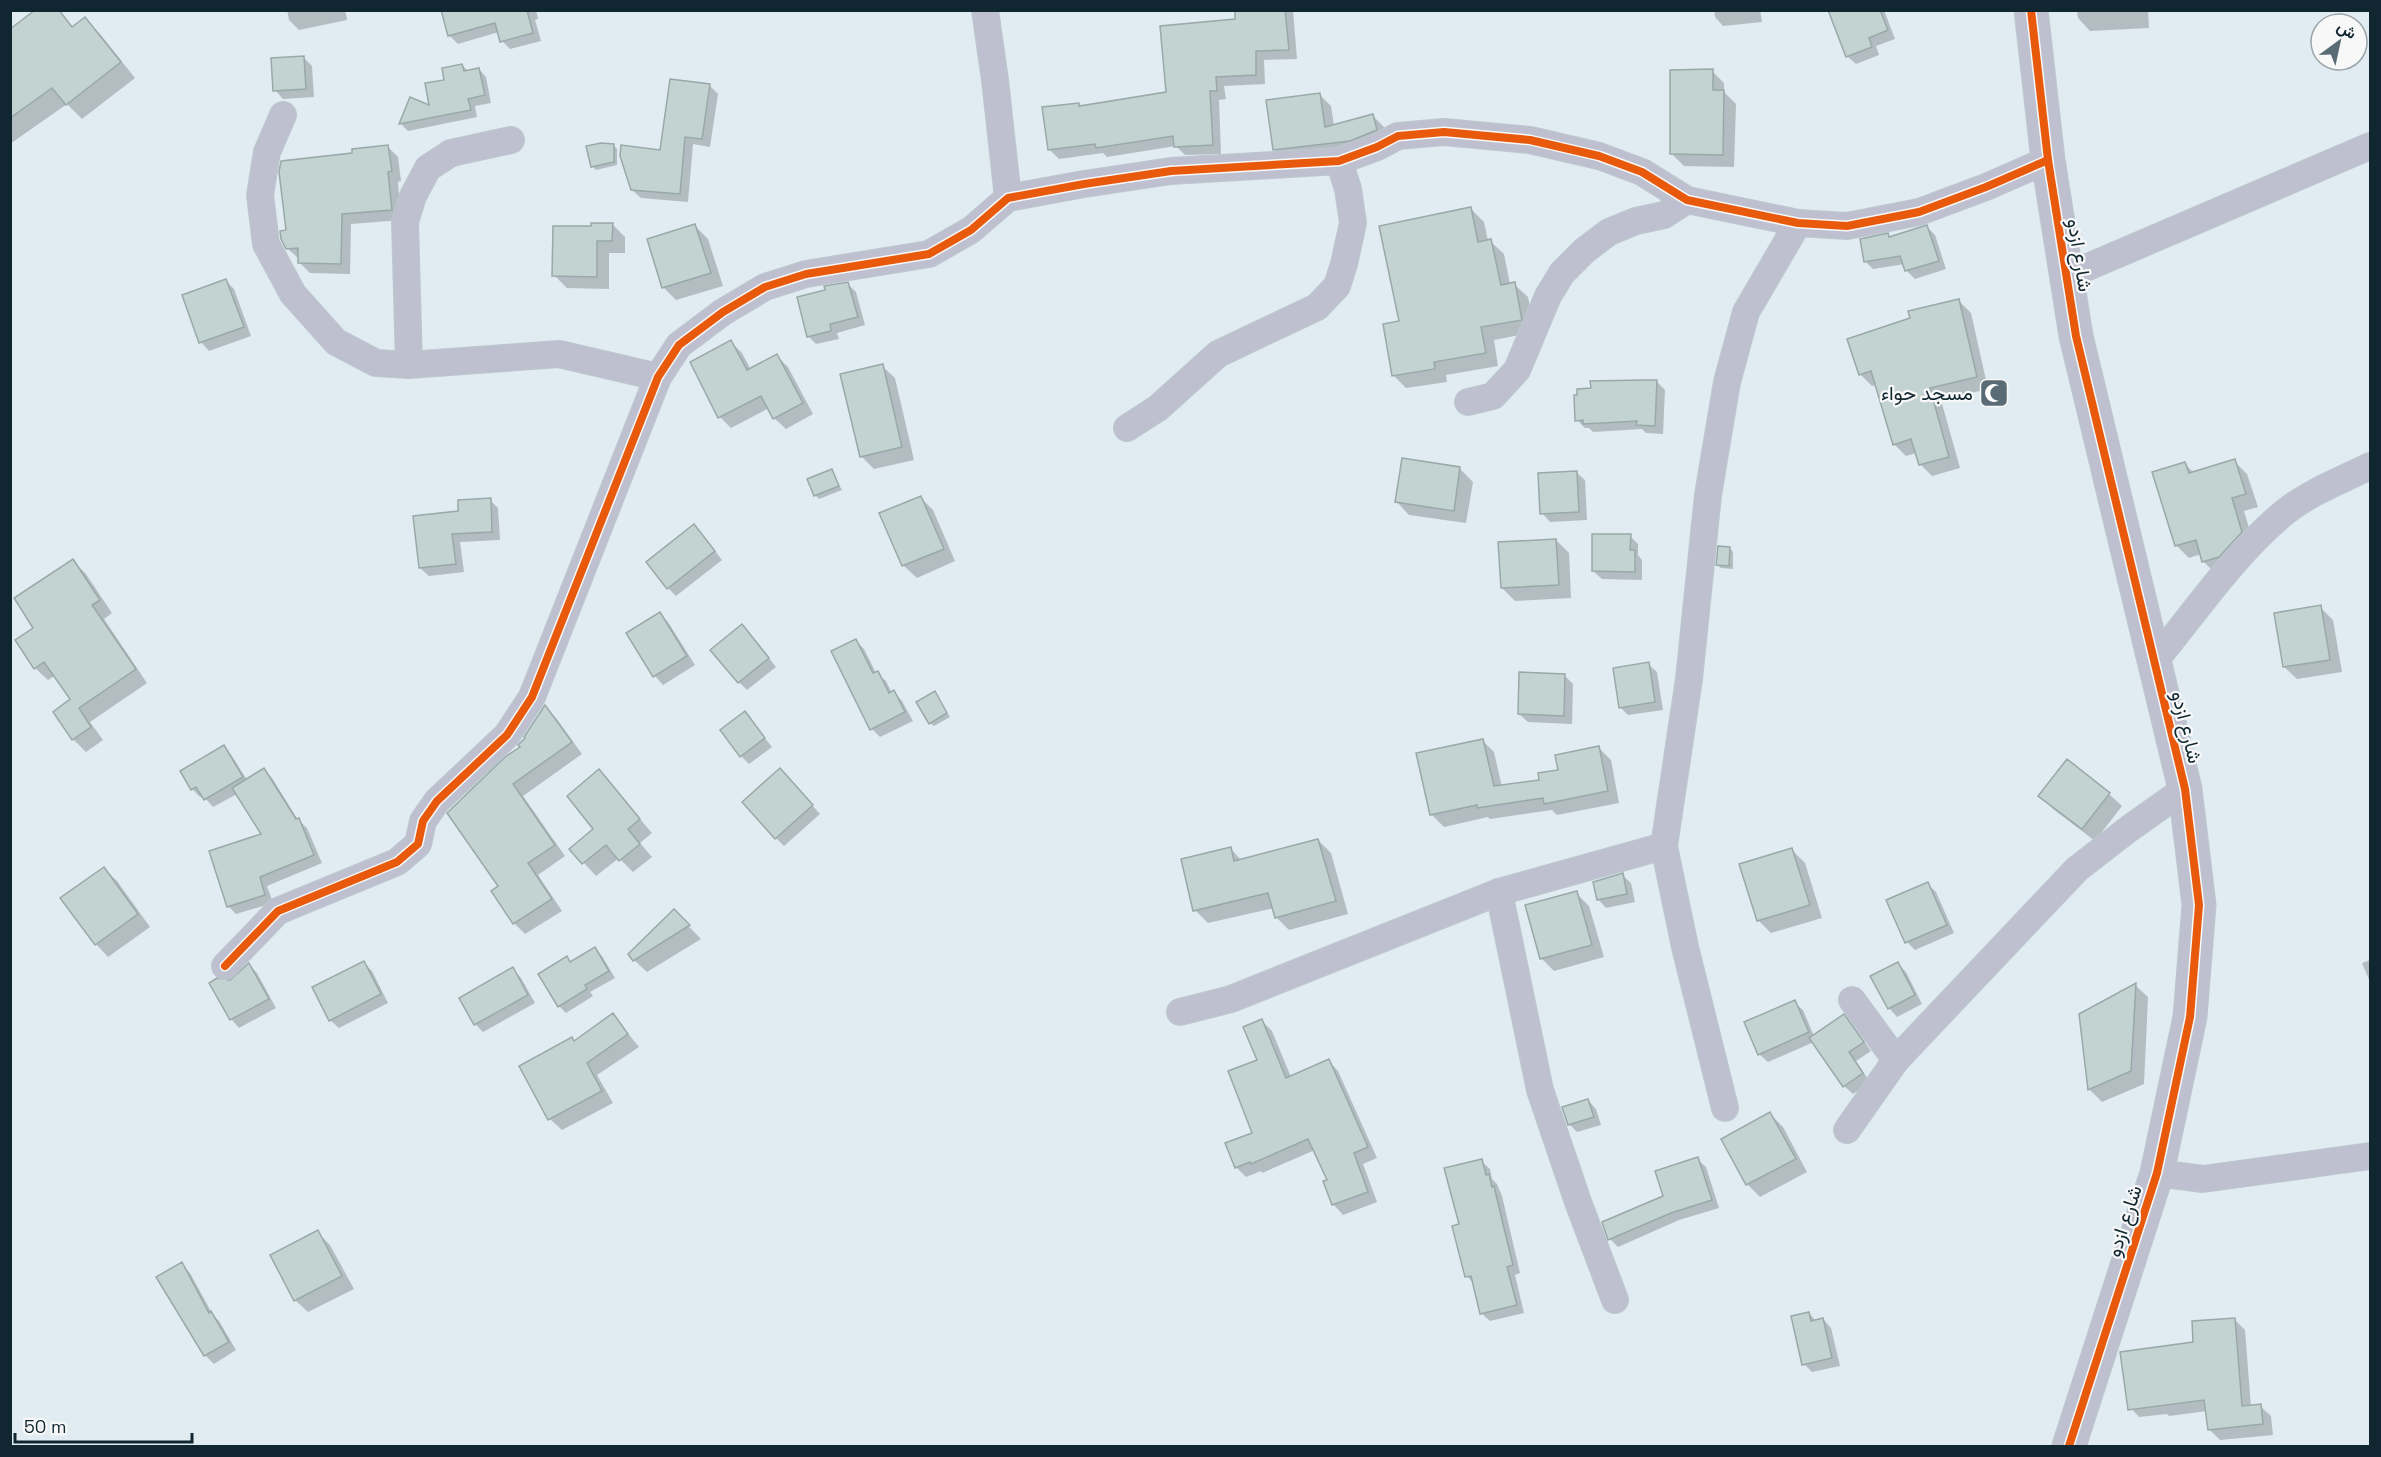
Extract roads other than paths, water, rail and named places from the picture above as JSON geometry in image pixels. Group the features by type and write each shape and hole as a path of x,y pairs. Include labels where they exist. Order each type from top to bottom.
{"street":[{"path":"985,10 1008,198"},
{"name":"شارع ازدو","path":"2031,10 2048,160 2076,336 2186,789 2199,905 2190,1017 2157,1173 2069,1446"},
{"path":"283,115 267,152 260,195 266,244 293,294 336,342 376,363 409,365 559,354 658,377"},
{"path":"225,966 278,910 397,862 418,844 423,821 437,801 507,735 532,697 658,377 679,345 723,312 765,287 806,274 929,254 971,230 1008,198 1172,171 1339,161 1377,147 1398,136 1444,132 1530,140 1610,160 1642,172 1687,200 1798,224 1847,226 1919,212 1986,187 2048,160"},
{"path":"409,365 405,222 413,196 428,168 451,153 511,140"},
{"path":"2067,276 2370,146"},
{"path":"1127,428 1158,408 1218,354 1317,307 1337,286 1353,223 1348,189 1339,161"},
{"path":"1468,402 1493,396 1517,370 1548,296 1562,273 1584,250 1609,232 1636,221 1664,215 1687,200"},
{"path":"1725,1108 1685,947 1664,846 1689,679 1708,495 1727,382 1746,312 1798,224"},
{"path":"2154,662 2244,551 2285,512 2319,490 2370,466"},
{"path":"1847,1130 1896,1060 2077,869 2186,789"},
{"path":"1180,1012 1231,999 1499,892 1664,846"},
{"path":"1499,892 1540,1090 1578,1202 1615,1300"},
{"path":"1852,1000 1896,1060"},
{"path":"2157,1173 2203,1179 2370,1156"}],"place":[{"name":"مسجد حواء","path":"1994,393"}]}
